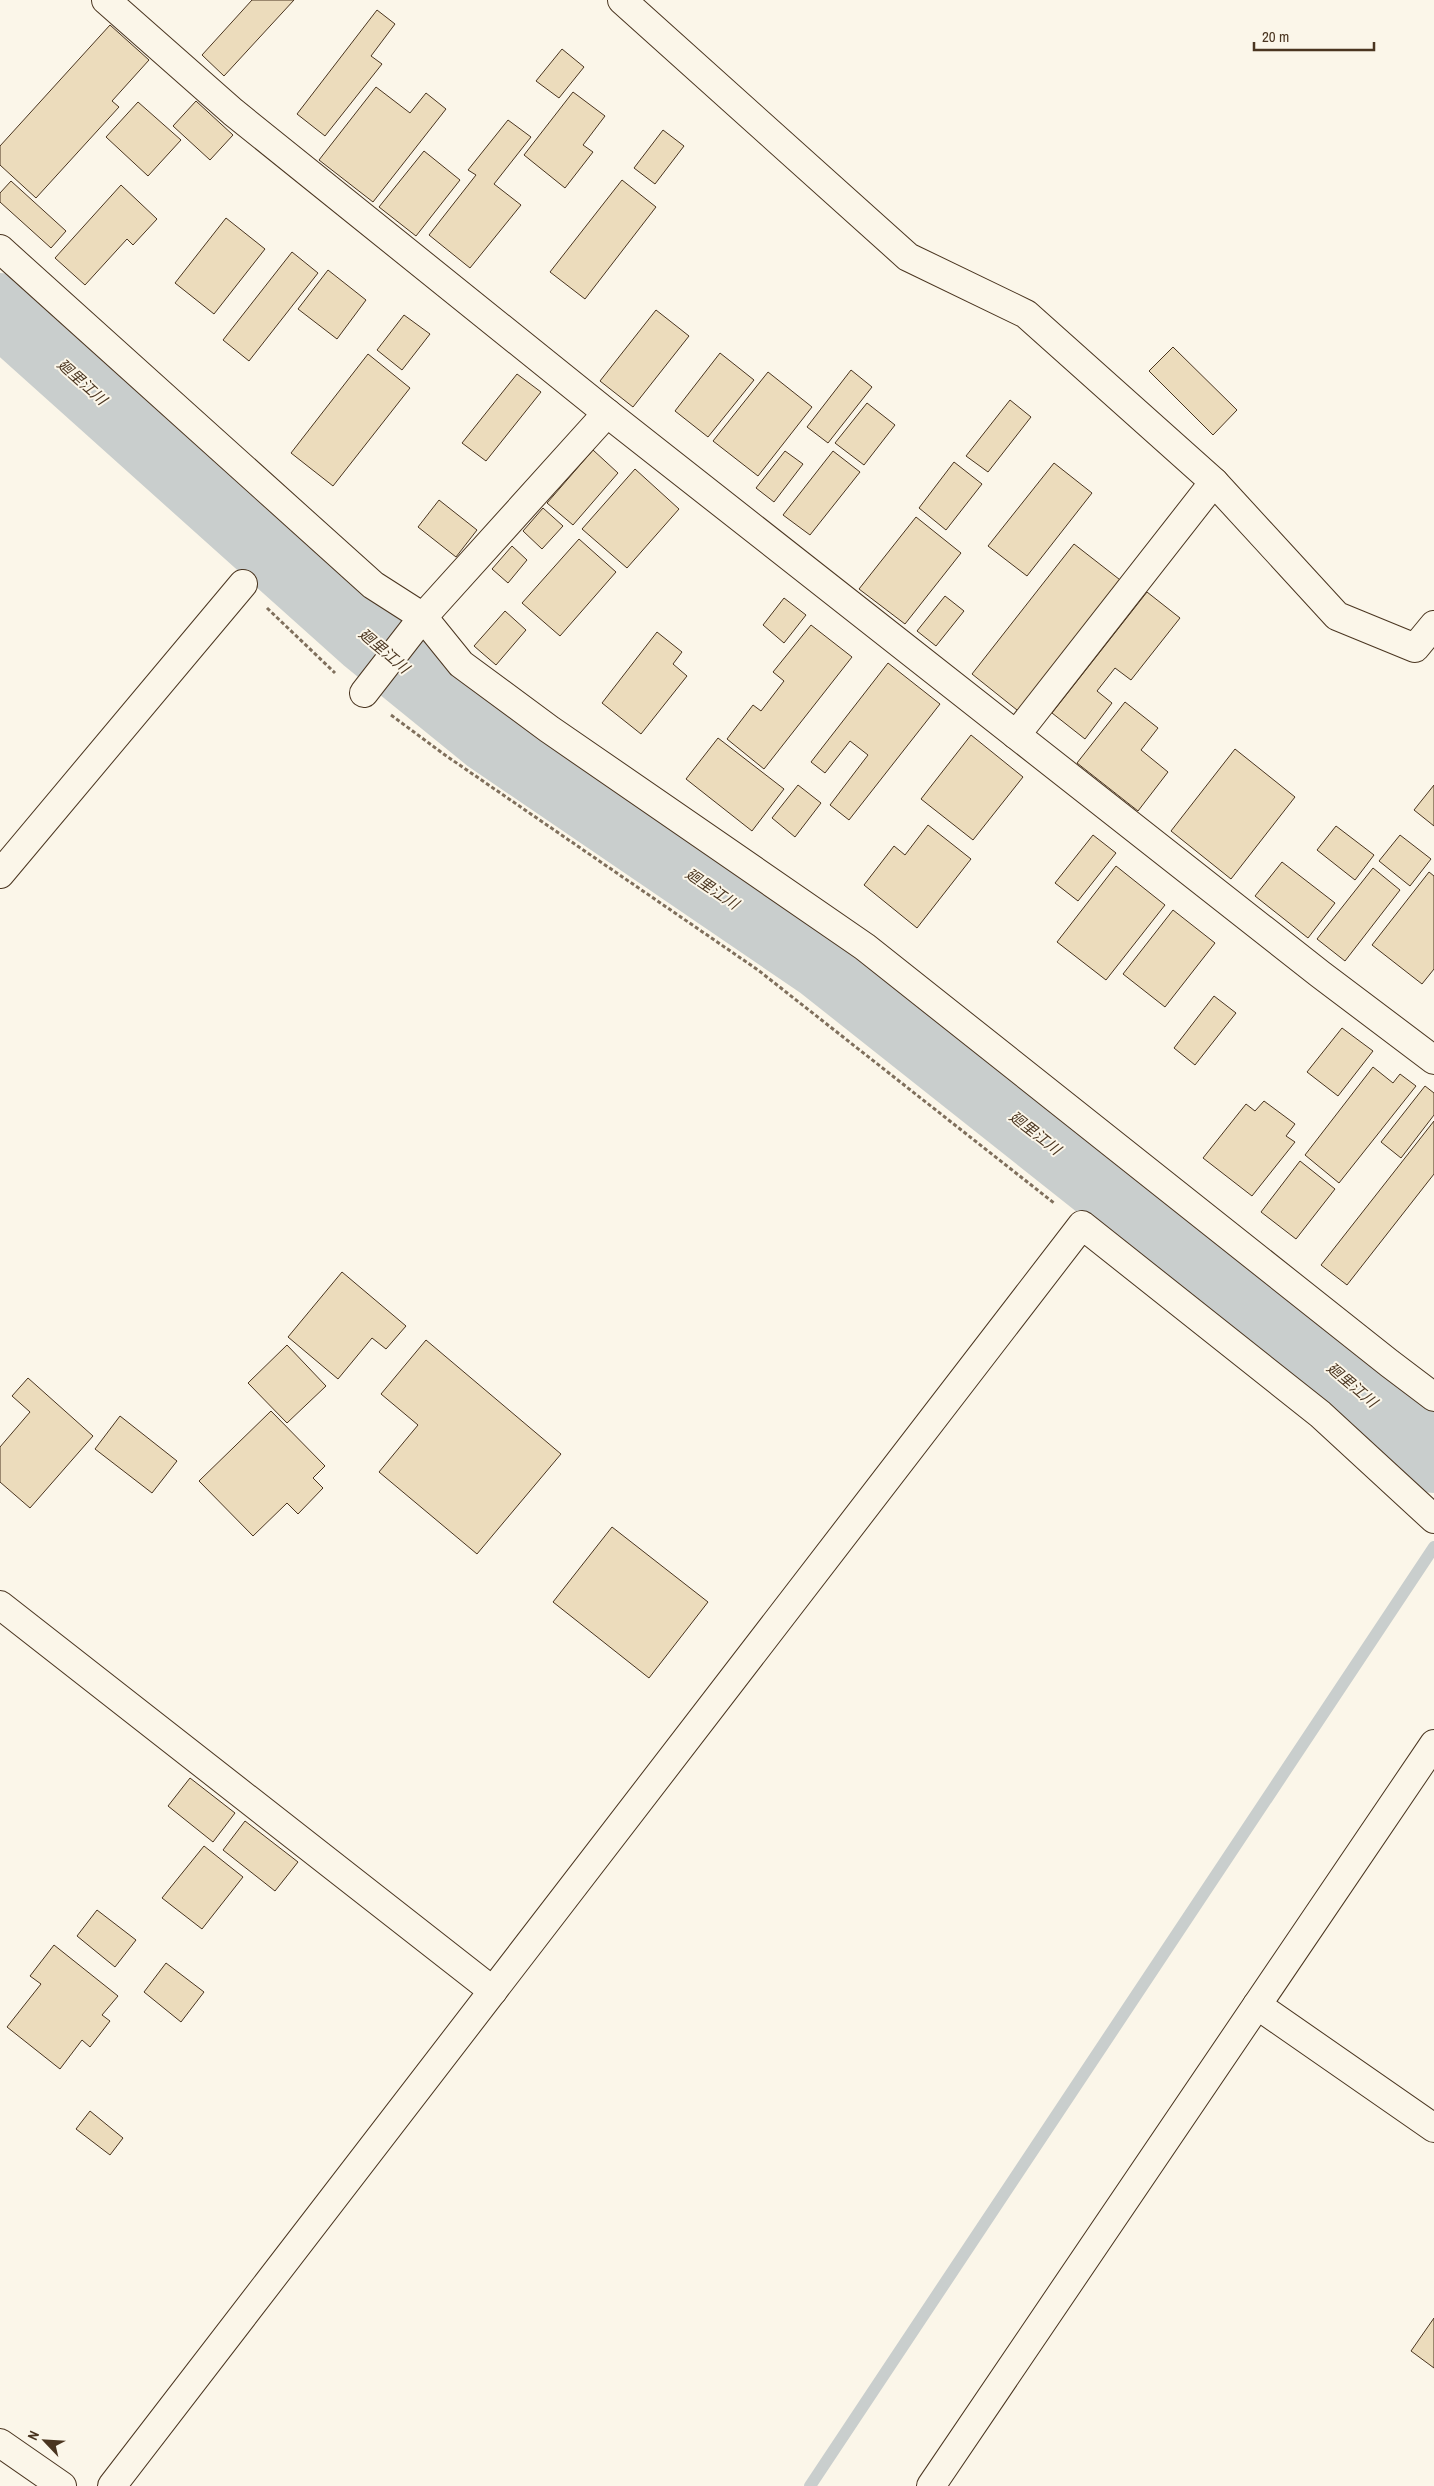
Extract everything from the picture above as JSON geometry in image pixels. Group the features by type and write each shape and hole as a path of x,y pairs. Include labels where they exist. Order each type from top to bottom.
{"street":[{"path":"106,0 233,112 606,413 1312,968 1434,1060"},
{"path":"622,0 908,257 1026,314 1214,482 1337,616 1415,648 1434,625"},
{"path":"0,249 373,586 423,617 461,664 549,729 866,948 1434,1397"},
{"path":"364,693 423,617 606,413"},
{"path":"1016,735 1214,482"},
{"path":"0,874 243,584"},
{"path":"112,2486 1082,1226 1320,1414 1434,1519"},
{"path":"0,1605 493,1991"},
{"path":"931,2486 1434,1744"},
{"path":"1257,2005 1434,2128"},
{"path":"0,2443 62,2486"}],"path":[{"path":"243,584 349,687 364,693 445,755 758,970 1082,1226"}],"building":[{"path":"252,0 294,0 224,76 202,55"},
{"path":"377,10 395,24 371,56 382,64 325,136 297,114"},
{"path":"110,25 149,60 112,101 119,107 36,198 0,165 0,146"},
{"path":"562,49 584,67 559,98 536,81"},
{"path":"376,87 410,113 426,93 446,109 373,202 319,160"},
{"path":"573,92 605,116 583,145 593,152 565,188 524,155"},
{"path":"196,101 233,135 210,160 173,126"},
{"path":"138,102 181,140 148,176 106,137"},
{"path":"508,120 531,137 494,184 521,205 470,268 429,235 476,175 468,170"},
{"path":"663,130 684,146 655,184 634,168"},
{"path":"424,151 460,180 416,236 379,207"},
{"path":"622,180 656,207 585,299 550,272"},
{"path":"11,181 66,231 51,248 0,202 0,193"},
{"path":"121,185 157,219 133,245 127,239 85,285 55,258"},
{"path":"226,218 265,249 214,314 175,283"},
{"path":"292,252 318,273 249,361 223,340"},
{"path":"328,270 366,300 337,339 298,309"},
{"path":"656,310 689,336 633,407 600,381"},
{"path":"404,315 430,334 402,370 377,350"},
{"path":"1173,347 1237,410 1213,435 1149,371"},
{"path":"720,353 754,380 708,437 675,411"},
{"path":"368,354 410,388 333,486 291,453"},
{"path":"851,370 872,387 828,443 807,427"},
{"path":"768,372 812,407 758,476 713,441"},
{"path":"517,374 541,392 486,461 462,443"},
{"path":"1010,400 1031,417 988,472 966,456"},
{"path":"867,403 895,425 864,465 835,443"},
{"path":"593,450 618,473 573,525 547,503"},
{"path":"785,451 803,464 774,502 756,488"},
{"path":"833,451 860,472 810,535 783,515"},
{"path":"954,462 982,484 946,530 919,508"},
{"path":"1054,463 1092,493 1027,576 988,546"},
{"path":"635,469 679,509 627,568 582,529"},
{"path":"439,500 477,530 456,557 418,527"},
{"path":"543,508 563,526 542,549 523,531"},
{"path":"916,517 961,553 905,624 859,589"},
{"path":"579,539 616,572 560,636 522,603"},
{"path":"1074,544 1124,583 1022,714 972,674"},
{"path":"512,546 527,560 508,583 492,569"},
{"path":"1147,592 1180,618 1131,680 1115,668 1097,691 1112,703 1085,739 1052,713"},
{"path":"945,596 964,611 936,646 917,631"},
{"path":"784,598 806,615 784,643 763,625"},
{"path":"505,611 526,630 496,665 474,646"},
{"path":"811,625 852,657 764,769 727,739 753,705 761,711 784,681 773,672"},
{"path":"657,632 682,652 673,664 687,676 641,734 602,703"},
{"path":"888,663 940,704 849,820 830,805 868,755 850,741 825,773 811,762"},
{"path":"1125,702 1158,728 1141,750 1168,772 1138,811 1077,763"},
{"path":"971,735 1023,777 973,840 921,799"},
{"path":"718,738 784,789 752,831 686,779"},
{"path":"1235,749 1295,797 1231,879 1171,831"},
{"path":"798,785 821,803 795,837 772,818"},
{"path":"1434,785 1434,826 1414,810"},
{"path":"928,825 971,859 917,928 864,885 894,846 905,855"},
{"path":"1336,826 1374,855 1355,880 1317,850"},
{"path":"1093,835 1116,853 1078,901 1055,883"},
{"path":"1400,835 1431,859 1410,886 1379,861"},
{"path":"1282,862 1335,903 1308,938 1255,896"},
{"path":"1116,866 1165,905 1106,980 1057,942"},
{"path":"1373,868 1400,890 1345,961 1317,939"},
{"path":"1429,872 1434,876 1434,969 1422,984 1372,945"},
{"path":"1173,910 1215,943 1165,1007 1123,974"},
{"path":"1214,996 1236,1013 1195,1065 1174,1048"},
{"path":"1342,1028 1373,1051 1338,1096 1307,1072"},
{"path":"1373,1067 1393,1083 1400,1074 1416,1086 1339,1183 1305,1155"},
{"path":"1425,1086 1434,1093 1434,1115 1401,1158 1381,1142"},
{"path":"1264,1101 1295,1124 1286,1136 1295,1142 1252,1196 1203,1158 1246,1104 1255,1111"},
{"path":"1434,1121 1434,1174 1347,1285 1321,1265"},
{"path":"1300,1161 1335,1189 1296,1239 1261,1212"},
{"path":"342,1272 406,1326 386,1349 372,1338 338,1379 288,1337"},
{"path":"426,1340 561,1454 477,1554 379,1472 418,1425 381,1394"},
{"path":"287,1345 326,1386 287,1423 248,1383"},
{"path":"28,1378 93,1436 30,1508 0,1482 0,1447 30,1412 12,1396"},
{"path":"271,1411 325,1466 313,1478 323,1488 298,1514 287,1503 253,1536 199,1481"},
{"path":"120,1416 177,1461 152,1493 95,1449"},
{"path":"612,1527 708,1602 649,1678 553,1602"},
{"path":"190,1778 235,1813 213,1842 168,1806"},
{"path":"245,1821 298,1862 275,1891 223,1850"},
{"path":"204,1846 243,1877 202,1929 162,1898"},
{"path":"97,1910 136,1940 115,1967 77,1936"},
{"path":"54,1945 118,1996 102,2015 110,2021 90,2047 82,2040 60,2069 7,2027 41,1984 30,1976"},
{"path":"166,1963 204,1992 181,2022 144,1992"},
{"path":"90,2111 123,2138 110,2155 76,2129"},
{"path":"1434,2318 1434,2368 1411,2351"}],"waterway":[{"name":"廻里江川","path":"0,309 366,637 489,737 822,964 1348,1381 1434,1457"},
{"path":"810,2486 1434,1547"}]}
